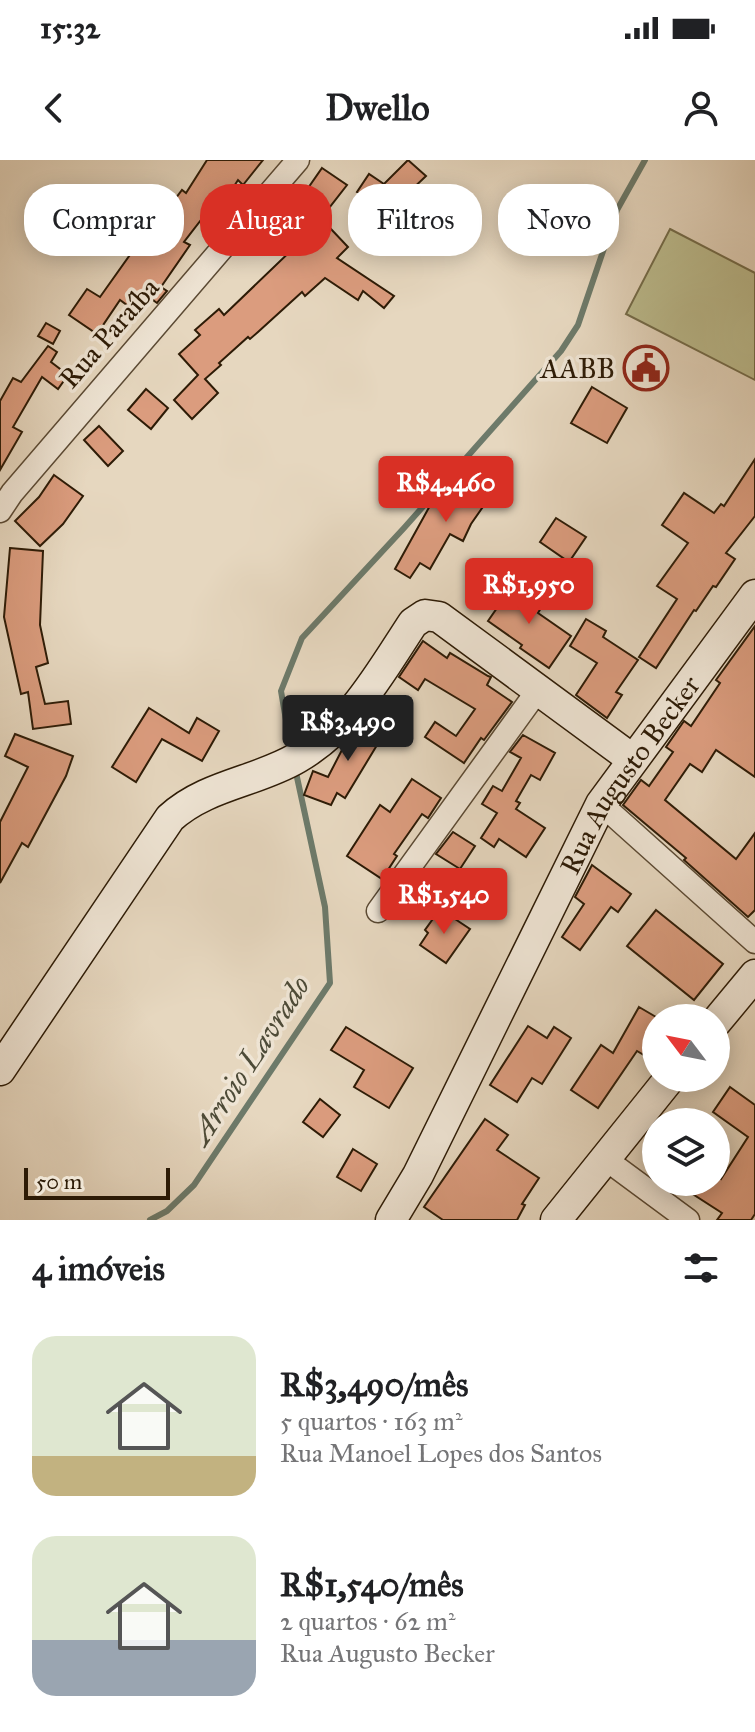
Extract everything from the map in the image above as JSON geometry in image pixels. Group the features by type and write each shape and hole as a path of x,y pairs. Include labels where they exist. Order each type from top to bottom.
{"street":[{"name":"Rua Paraíba","path":"0,511 12,493 298,160"},
{"name":"Rua Augusto Becker","path":"391,1220 418,1175 601,804 755,595"},
{"path":"0,1070 170,818 187,803 284,763 345,721 413,623 425,615 439,617 632,759"},
{"path":"378,911 538,690"},
{"path":"601,804 755,942"},
{"path":"730,1005 755,975"},
{"path":"556,1220 658,1092"},
{"path":"604,1158 688,1220"}],"green space":[{"path":"670,229 755,273 755,380 626,314"}],"building":[{"path":"207,160 263,160 244,184 238,180 235,184 200,184 200,221 184,242 184,192 186,193"},
{"path":"408,160 426,176 418,184 384,184"},
{"path":"322,168 347,185 332,204 332,184 311,184"},
{"path":"369,174 384,184 362,184"},
{"path":"332,230 348,247 337,258 394,296 384,308 363,291 358,300 325,278 305,296 302,292 219,363 221,365 205,379 218,393 192,419 174,400 198,375 179,354 200,335 195,330 219,309 224,315 285,256 332,256"},
{"path":"129,256 182,256 161,287 167,291 157,303 146,295 135,311 120,300 97,334 69,315 87,289 100,297"},
{"path":"46,323 60,331 53,344 38,336"},
{"path":"48,346 57,352 51,362 68,375 58,389 42,377 13,427 22,432 0,470 0,401 13,378 21,382"},
{"path":"592,387 627,408 607,443 571,423"},
{"path":"146,389 168,408 151,429 128,410"},
{"path":"99,426 123,451 108,466 84,440"},
{"path":"755,459 755,516 726,553 735,559 716,587 713,586 694,610 656,668 639,657 677,599 657,586 688,543 662,525 684,493 714,513 721,504 724,506"},
{"path":"470,470 496,488 463,541 450,534 430,569 420,563 410,578 395,569 432,502 444,509"},
{"path":"54,475 83,496 63,524 40,546 15,521 39,497"},
{"path":"556,518 586,537 569,562 540,542"},
{"path":"10,548 43,551 40,625 48,663 36,667 45,704 68,701 71,724 33,729 28,692 21,694 4,617"},
{"path":"515,582 531,593 528,598 541,608 538,613 571,636 549,668 488,621"},
{"path":"586,619 606,631 603,637 638,660 616,692 622,695 607,718 576,695 597,663 570,646"},
{"path":"755,626 755,777 716,750 702,772 690,764 665,800 736,859 755,833 755,910 748,917 684,860 686,858 623,805 641,780 649,786 673,752 666,747 684,721 691,726 720,683 716,680"},
{"path":"423,641 447,658 450,653 491,677 487,685 512,702 464,763 425,737 435,722 456,736 475,709 425,679 418,690 399,677"},
{"path":"149,708 189,733 197,718 219,731 202,761 162,739 136,782 112,767"},
{"path":"374,713 391,722 345,798 337,793 331,805 304,795 313,771 328,777 345,744"},
{"path":"15,734 73,756 66,776 28,847 22,843 0,883 0,822 28,767 5,756"},
{"path":"523,735 555,753 540,780 531,775 516,801 520,803 516,809 545,828 526,857 499,839 494,847 481,838 497,813 482,804 493,786 502,791 521,758 510,752"},
{"path":"412,779 441,798 428,818 422,814 394,854 397,856 382,879 347,856 380,805 390,812"},
{"path":"453,832 475,846 460,869 436,854"},
{"path":"592,865 631,894 618,912 611,907 580,950 562,937 584,904 575,897"},
{"path":"440,909 470,929 446,963 420,945 428,933 425,930"},
{"path":"656,910 723,964 694,1000 627,946"},
{"path":"639,1007 642,1009 642,1054 637,1051 598,1108 571,1090 601,1045 613,1053"},
{"path":"528,1026 547,1038 554,1027 571,1038 542,1084 532,1078 517,1102 490,1085"},
{"path":"346,1027 413,1068 389,1108 354,1087 364,1070 331,1050"},
{"path":"730,1087 755,1105 755,1214 751,1220 717,1220 722,1213 696,1196 730,1196 730,1165 748,1137 730,1124 730,1108 716,1108 727,1092 730,1092"},
{"path":"320,1099 340,1115 323,1137 303,1122"},
{"path":"485,1119 508,1135 497,1150 539,1178 522,1204 525,1205 517,1220 443,1220 424,1207"},
{"path":"353,1149 377,1164 361,1191 337,1177"}],"waterway":[{"path":"291,749 281,691 302,638 561,351 578,325 617,210 645,160"},
{"name":"Arroio Lavrado","path":"150,1220 167,1211 194,1185 330,983 325,907 295,768"}],"place":[{"name":"AABB","path":"646,368"}]}
